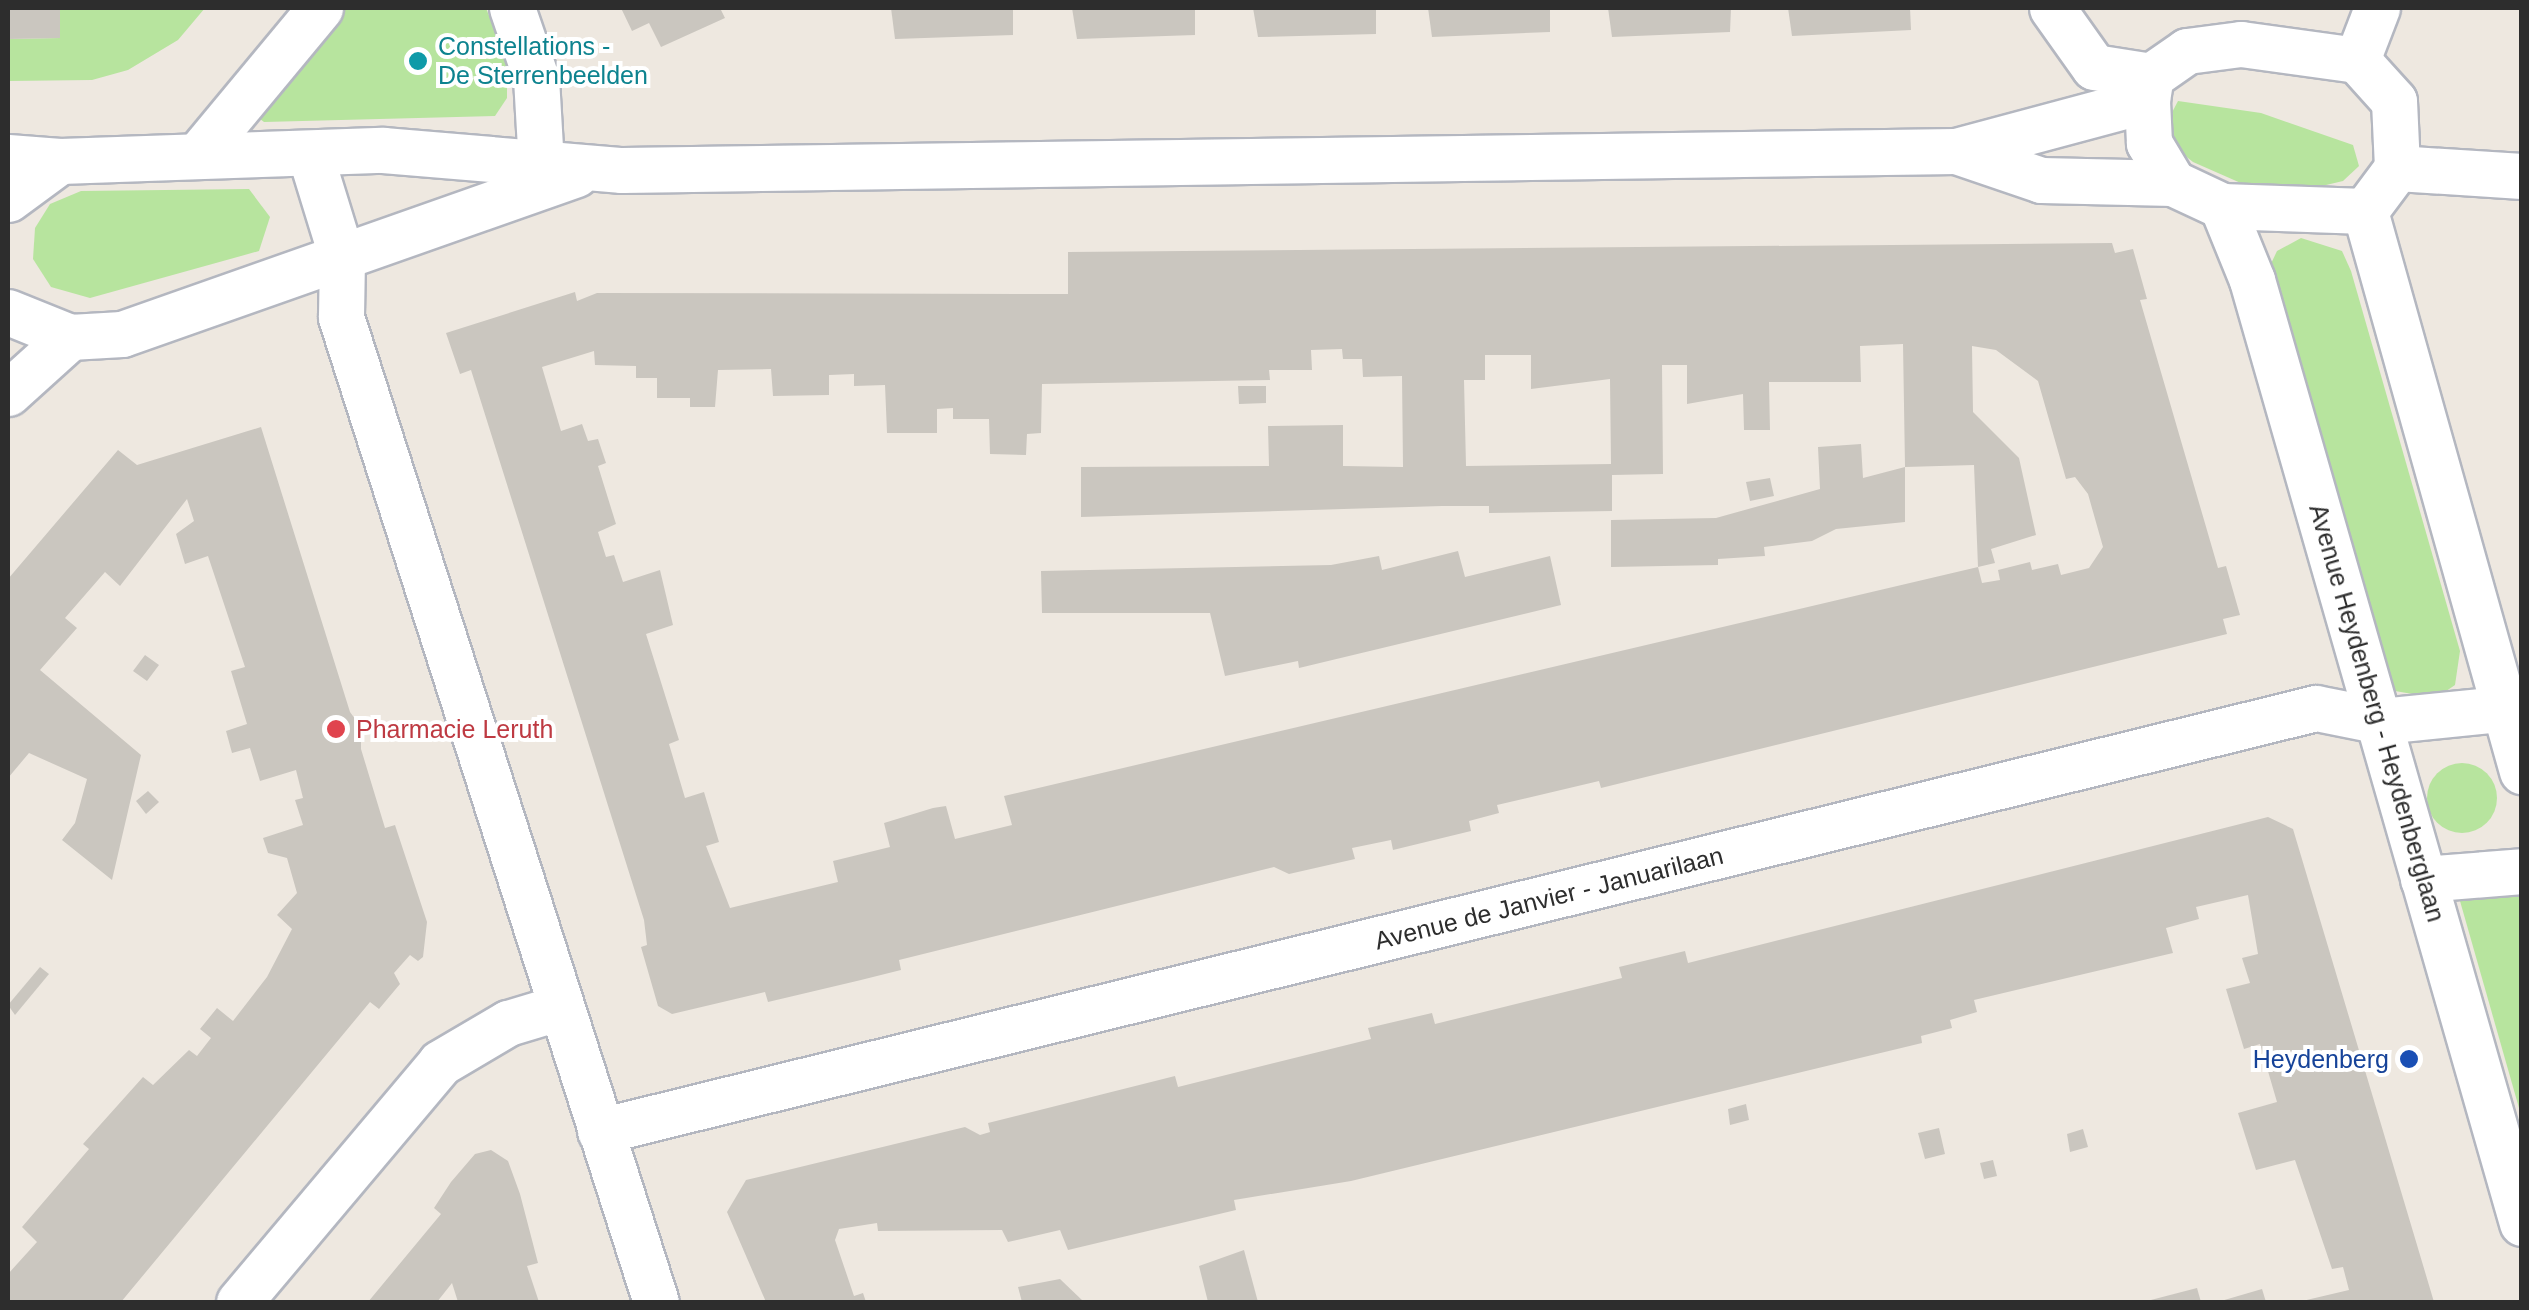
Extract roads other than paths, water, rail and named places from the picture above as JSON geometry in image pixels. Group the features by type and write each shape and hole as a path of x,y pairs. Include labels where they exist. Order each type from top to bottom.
{"street":[{"path":"198,155 320,8"},
{"path":"512,8 536,78 541,166"},
{"path":"2052,8 2094,68 2149,88"},
{"path":"2357,60 2378,8"},
{"path":"8,157 60,162 383,150 588,170 1956,151 2149,88 2187,51 2241,44 2357,60 2394,101 2397,168 2365,211"},
{"path":"2149,88 2149,143 2173,183"},
{"path":"1956,151 2041,180 2173,183 2222,206 2365,211"},
{"path":"310,154 342,258 341,317 558,1008 656,1302"},
{"path":"8,198 60,162"},
{"path":"2397,168 2522,176"},
{"path":"8,312 70,336 122,334 588,170"},
{"name":"Avenue Heydenberg - Heydenberglaan","path":"2222,206 2252,280 2522,1223"},
{"path":"2365,211 2501,709 2522,771"},
{"path":"8,392 70,336"},
{"name":"Avenue de Janvier - Januarilaan","path":"600,1131 2316,708 2381,720 2501,709"},
{"path":"2423,879 2522,871"},
{"path":"239,1302 440,1063 508,1023 558,1008"}],"place":[{"name":"Constellations - De Sterrenbeelden","path":"418,61"},
{"name":"Pharmacie Leruth","path":"336,729"},
{"name":"Heydenberg","path":"2409,1059"}]}
